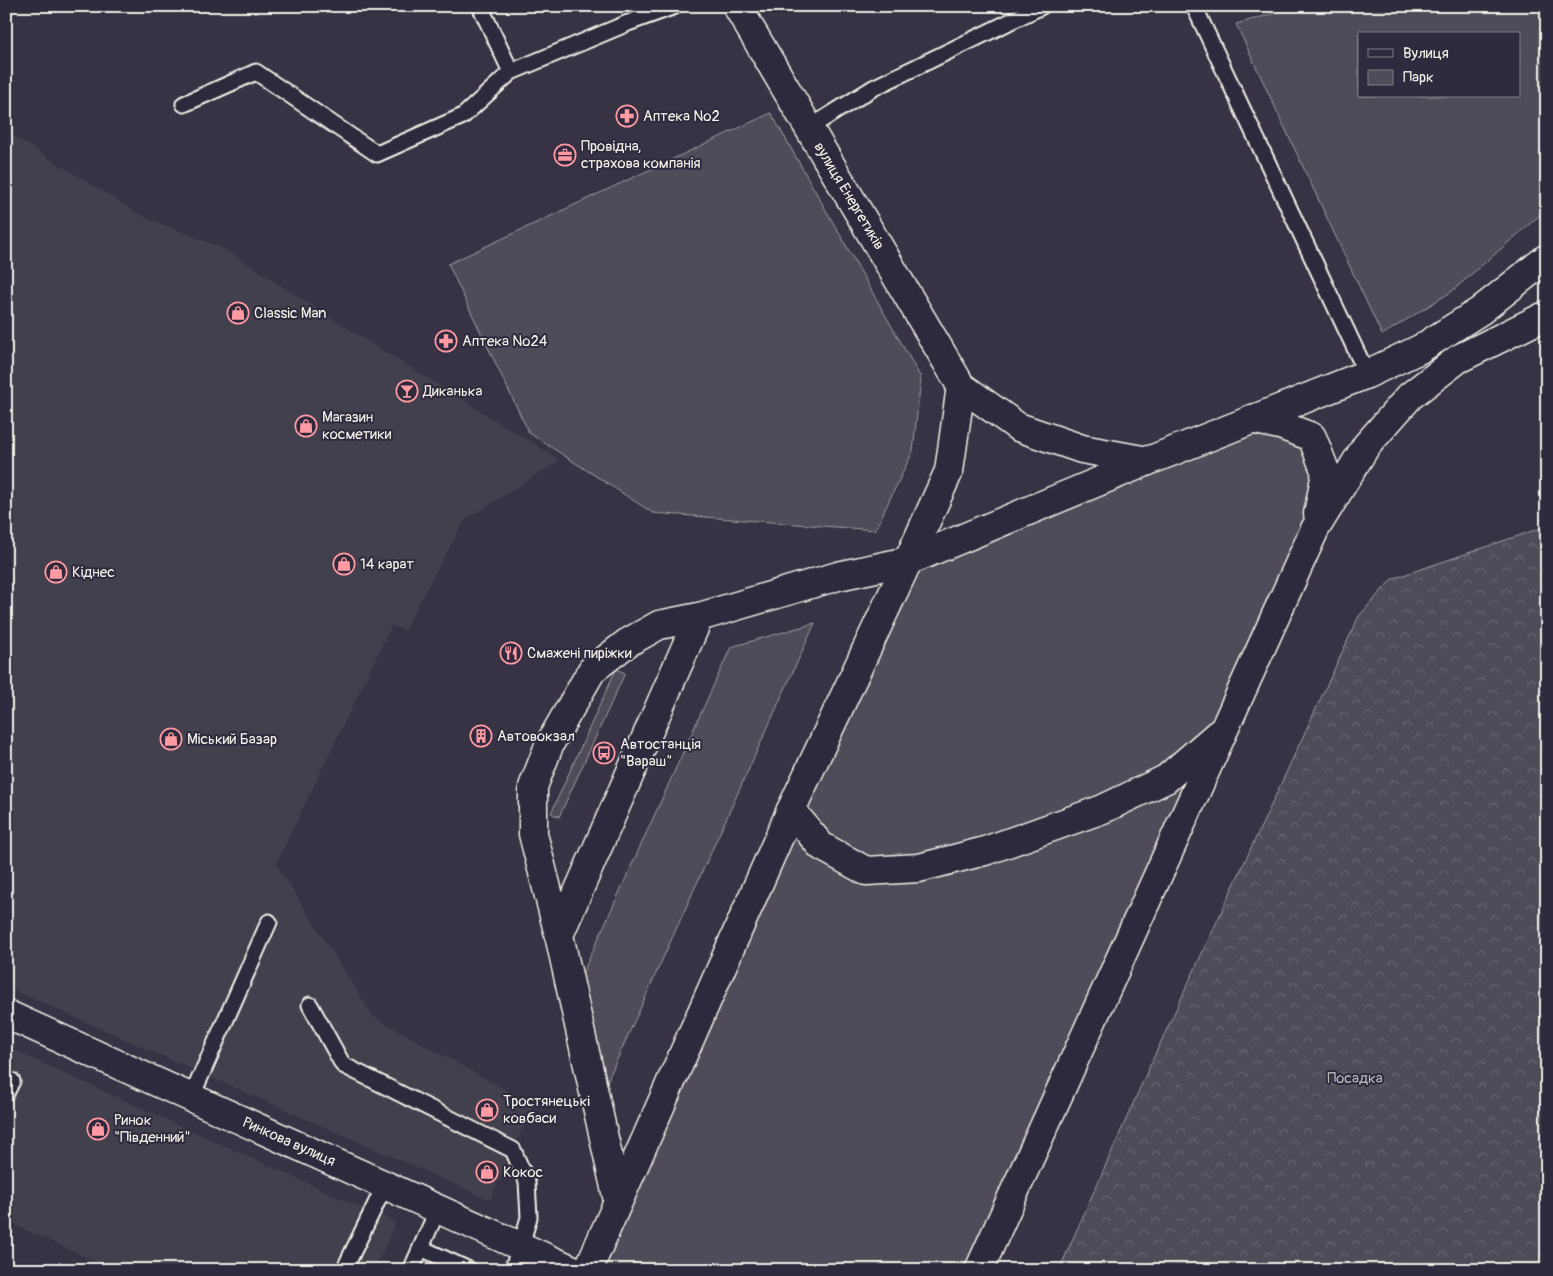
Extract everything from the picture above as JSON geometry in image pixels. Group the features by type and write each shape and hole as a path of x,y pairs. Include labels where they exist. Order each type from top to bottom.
{"main road":[{"name":"вулиця Енергетиків","path":"737,6 961,386"},
{"path":"618,1201 559,934 533,834 533,788 550,743 592,670 627,643 659,626 700,617 838,576 908,562 1148,461 1367,374 1420,348 1480,311 1547,258"},
{"path":"979,1270 1315,529 1366,446 1410,396 1458,359 1537,319"},
{"path":"588,1270 791,810 949,471 961,386 1018,427 1082,449 1148,461"},
{"path":"1251,419 1280,425 1312,437 1326,473 1315,529"},
{"path":"559,934 700,617"},
{"path":"791,810 821,846 866,871 919,868 985,851 1103,810 1166,778 1224,729"},
{"name":"Ринкова вулиця","path":"6,1014 438,1209 516,1258 573,1270"}],"lane":[{"path":"480,6 511,72"},
{"path":"184,104 256,72 377,154 462,116 511,72 628,23 675,6"},
{"path":"809,128 873,88 1042,6"},
{"path":"1194,6 1367,374"},
{"path":"191,1098 269,922"},
{"path":"310,1005 343,1065 513,1150 527,1182 529,1217 516,1258"},
{"path":"344,1270 385,1185"},
{"path":"411,1270 438,1209"},
{"path":"421,1248 469,1270"}],"shaded area":[{"name":"Міський Базар","path":"6,131 142,216 225,249 358,335 560,460 464,521 404,631 392,625 276,864 374,1017 533,1105 490,1200 6,987"},
{"name":"Ринок \"Південний\"","path":"6,1047 396,1223 374,1270 114,1270 6,1221"}],"green space":[{"path":"1301,6 1547,6 1547,209 1451,292 1382,335 1236,24"},
{"path":"771,113 921,378 913,451 875,530 653,513 529,433 448,264"},
{"path":"1280,425 1326,473 979,1270 588,1270 908,561 1032,511"},
{"name":"Посадка","path":"1547,526 1547,1270 1059,1270 1152,1061 1359,616 1392,579"},
{"path":"815,623 605,1086 579,981 731,647"},
{"path":"616,669 625,673 559,817 551,813"}],"place":[{"name":"Аптека №2","path":"627,116"},
{"name":"Провідна, страхова компанія","path":"565,155"},
{"name":"Classic Man","path":"238,313"},
{"name":"Аптека №24","path":"446,341"},
{"name":"Диканька","path":"407,391"},
{"name":"Магазин косметики","path":"306,426"},
{"name":"14 карат","path":"344,564"},
{"name":"Кіднес","path":"56,572"},
{"name":"Смажені пиріжки","path":"511,653"},
{"name":"Автовокзал","path":"481,736"},
{"name":"Міський Базар","path":"171,739"},
{"name":"Автостанція \"Вараш\"","path":"604,753"},
{"name":"Тростянецькі ковбаси","path":"487,1110"},
{"name":"Ринок \"Південний\"","path":"98,1129"},
{"name":"Кокос","path":"487,1172"}]}
